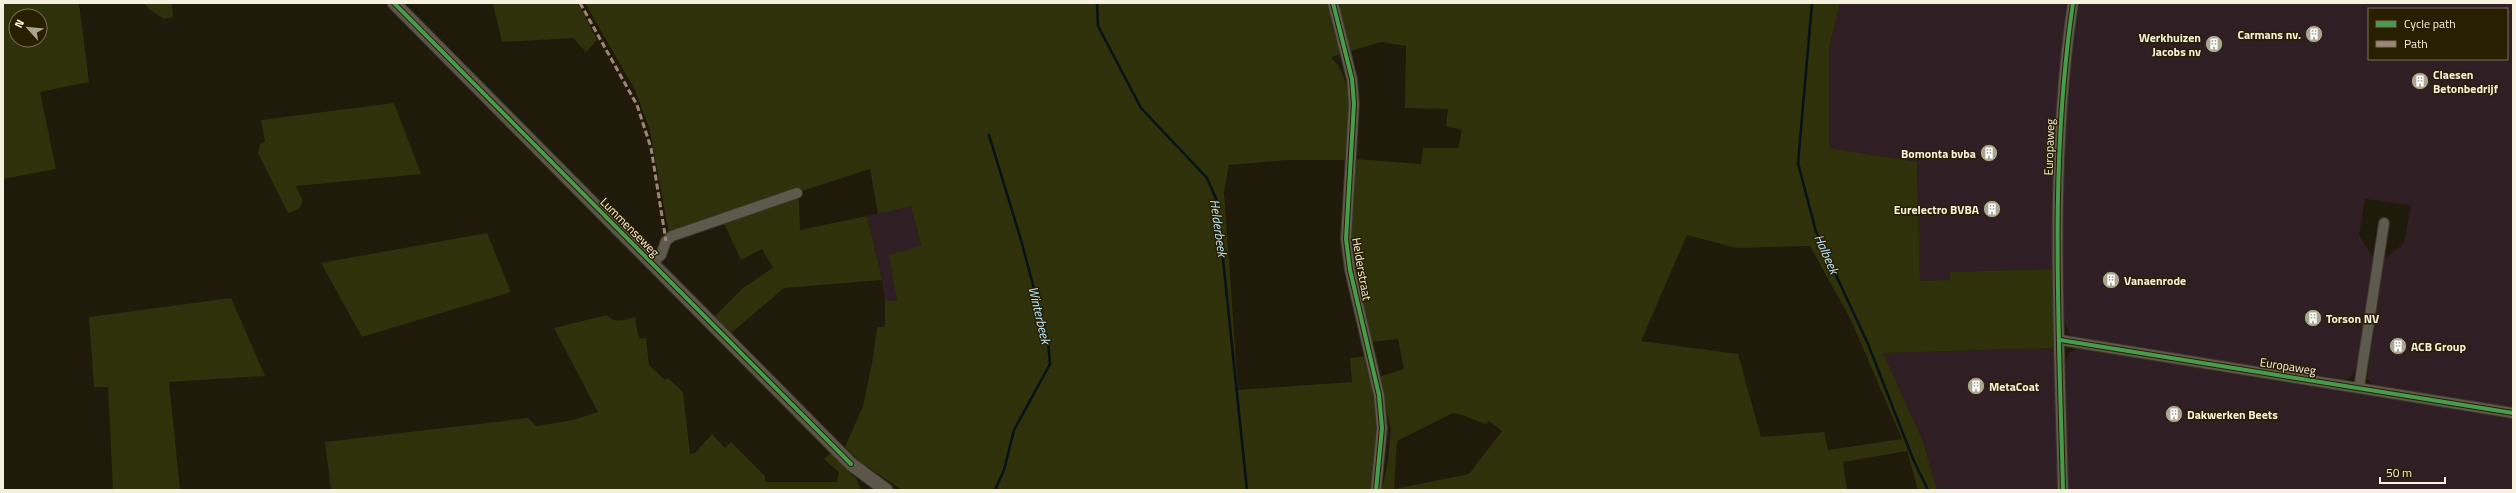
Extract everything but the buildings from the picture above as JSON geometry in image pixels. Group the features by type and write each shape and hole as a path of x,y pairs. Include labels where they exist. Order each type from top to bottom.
{"main road":[{"name":"Lummenseweg","path":"394,3 854,466"},
{"path":"854,466 871,490"},
{"path":"854,466 886,490"}],"street":[{"name":"Helderstraat","path":"1333,3 1352,79 1354,104 1346,239 1350,270 1379,395 1382,428 1376,490"},
{"name":"Europaweg","path":"2063,490 2058,157 2064,60 2073,3"},
{"name":"Lummenseweg","path":"652,263 661,254 666,241 672,236 797,193"},
{"path":"2359,388 2384,223"},
{"name":"Europaweg","path":"2060,340 2513,413"}],"shaded area":[{"path":"1840,3 2068,3 2054,129 2053,269 1951,272 1951,280 1920,281 1917,162 1829,148 1829,48"},
{"path":"2077,3 2513,3 2513,407 2382,387 2372,384 2367,378 2383,260 2404,243 2411,205 2365,199 2359,235 2374,259 2356,369 2352,376 2346,380 2339,380 2076,337 2070,334 2064,321 2062,196 2066,103"},
{"path":"911,206 921,246 894,281 897,301 885,300 882,280 867,216"},
{"path":"2055,348 2058,490 1937,490 1923,441 1883,353"},
{"path":"2079,348 2513,418 2513,490 2067,490 2065,363 2069,353"}],"green space":[{"path":"3,3 79,3 89,82 40,92 56,169 3,179"},
{"path":"144,3 172,3 173,17 164,19 149,9"},
{"path":"578,3 597,40 586,52 573,38 502,42 493,4"},
{"path":"585,3 1840,3 1829,48 1829,148 1917,162 1920,281 1950,280 1950,272 2053,269 2055,348 1883,353 1923,441 1937,490 1918,490 1907,451 1843,462 1847,490 1382,490 1388,460 1391,430 1379,377 1404,369 1398,339 1372,342 1351,253 1350,231 1355,159 1421,164 1423,148 1458,148 1462,130 1446,126 1448,109 1405,108 1406,46 1381,42 1331,57 1345,80 1348,93 1350,119 1347,160 1287,160 1229,165 1224,192 1238,390 1352,382 1350,358 1366,356 1376,401 1377,419 1372,490 902,490 859,461 845,447 863,406 873,358 877,327 885,327 885,300 897,301 889,255 921,246 911,206 878,214 870,169 669,234 650,130 635,90","holes":["1687,235 1736,248 1810,246 1851,320 1902,439 1828,450 1824,432 1761,437 1738,354 1641,341","1453,413 1486,424 1489,421 1502,431 1469,474 1394,489 1397,441"]},
{"path":"394,103 421,174 296,186 303,201 299,209 288,213 258,153 260,145 265,141 261,120"},
{"path":"796,198 799,200 800,230 867,216 882,280 784,288 731,333 714,317 743,288 773,268 762,249 741,260 723,221"},
{"path":"487,233 511,292 362,337 321,263"},
{"path":"231,298 265,376 169,382 180,490 113,490 108,387 94,387 89,317"},
{"path":"607,315 613,320 624,320 635,317 639,339 646,338 649,365 665,380 668,378 683,392 690,454 695,453 712,434 725,448 731,442 765,476 765,482 837,482 839,472 824,459 831,453 857,480 861,490 331,490 325,442 528,418 536,426 573,420 598,412 554,328"}],"waterway":[{"name":"Helderbeek","path":"1097,3 1098,26 1141,108 1207,178 1217,201 1247,490"},
{"name":"Halbeek","path":"1812,3 1798,163 1816,232 1868,344 1913,459 1928,490"},
{"name":"Winterbeek","path":"989,135 1021,240 1048,341 1050,364 1014,430 1004,470 995,490"}],"marked path":[{"path":"580,3 637,105 651,148 666,241"}],"cycle path":[{"path":"394,3 851,464"},
{"path":"1333,3 1352,79 1354,104 1346,239 1350,270 1379,395 1382,428 1376,490"},
{"path":"2063,490 2058,307 2058,185 2066,63 2073,3"},
{"path":"2060,340 2513,413"}],"place":[{"name":"Carmans nv.","path":"2314,34"},
{"name":"Werkhuizen Jacobs nv","path":"2214,44"},
{"name":"Claesen Betonbedrijf","path":"2420,81"},
{"name":"Bomonta bvba","path":"1989,153"},
{"name":"Eurelectro BVBA","path":"1992,209"},
{"name":"Vanaenrode","path":"2111,280"},
{"name":"Torson NV","path":"2313,318"},
{"name":"ACB Group","path":"2398,346"},
{"name":"MetaCoat","path":"1976,386"},
{"name":"Dakwerken Beets","path":"2174,414"}]}
